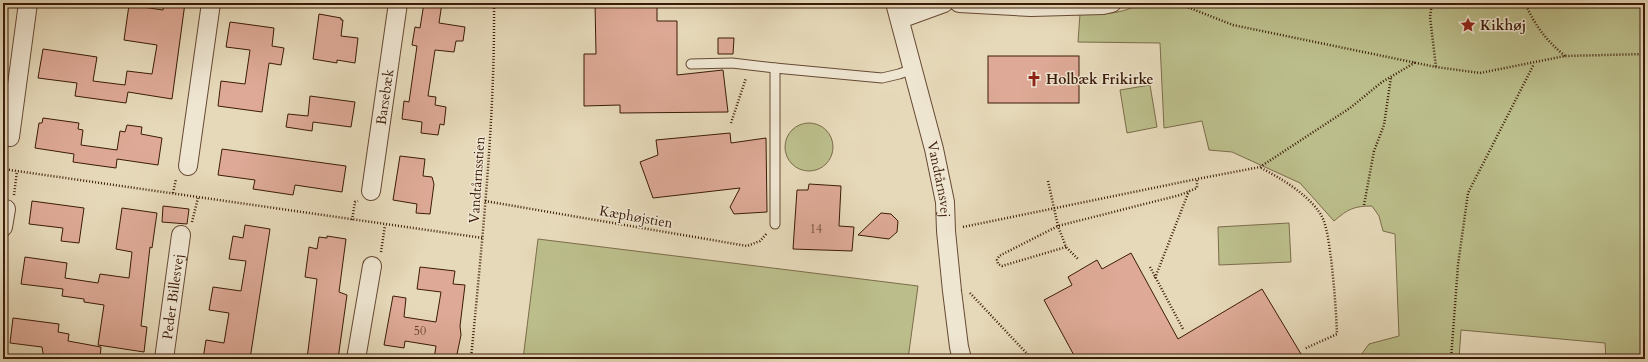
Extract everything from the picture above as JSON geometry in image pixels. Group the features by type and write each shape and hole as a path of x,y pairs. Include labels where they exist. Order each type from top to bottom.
{"street":[{"path":"10,137 28,3"},
{"path":"188,166 212,3"},
{"name":"Barsebæk","path":"371,191 398,3"},
{"path":"897,11 944,3"},
{"path":"959,3 1031,7 1103,6 1112,3"},
{"name":"Vandtårnsvej","path":"897,11 934,149 945,202 946,231 952,291 959,348 962,359"},
{"path":"3,227 6,209"},
{"name":"Peder Billesvej","path":"164,359 181,235"},
{"path":"356,359 372,266"}],"lane":[{"path":"691,64 732,63 882,78 913,69"},
{"path":"775,68 775,224"}],"path":[{"name":"Vandtårnsstien","path":"471,359 483,238 495,68 494,3"},
{"path":"1178,3 1233,25 1436,67 1480,73 1565,56 1645,54"},
{"path":"1432,3 1430,17 1436,67"},
{"path":"1525,3 1534,24 1555,48 1565,56"},
{"path":"946,231 1197,179 1260,168 1350,108 1391,77 1416,62"},
{"path":"1451,359 1458,265 1468,193 1534,63"},
{"path":"731,123 751,65"},
{"path":"1364,205 1374,151 1384,125 1391,77"},
{"path":"1260,168 1278,177 1311,203 1323,218 1335,292 1337,334 1304,349"},
{"path":"3,169 385,226 483,238"},
{"path":"1066,247 1002,266 998,264 997,260 999,256 1058,226 1190,191 1197,188 1197,179"},
{"path":"1048,181 1058,226 1066,247 1079,260"},
{"path":"1155,278 1190,191"},
{"path":"181,235 191,228 198,198"},
{"name":"Kæphøjstien","path":"485,201 747,246 760,241 775,224"},
{"path":"372,266 380,258 385,226"},
{"path":"1150,267 1183,329"},
{"path":"952,291 966,290 974,296 1032,359"}],"green space":[{"path":"1141,3 1645,3 1645,359 1606,359 1605,343 1461,330 1459,359 1358,359 1369,344 1399,336 1395,234 1383,231 1379,216 1372,206 1352,209 1334,221 1300,183 1232,152 1209,150 1202,121 1164,128 1160,43 1078,42 1080,14 1104,14 1119,12"},
{"path":"1150,85 1157,127 1127,133 1120,90"},
{"path":"809,123 818,125 826,130 831,138 833,147 831,156 826,164 818,169 809,171 800,169 792,164 787,156 785,147 787,138 792,130 800,125"},
{"path":"1289,223 1291,262 1219,265 1218,227"},
{"path":"538,239 918,286 908,359 523,359"}],"building":[{"path":"164,3 185,3 172,99 128,92 126,103 75,96 77,83 38,78 43,49 97,57 93,81 125,85 127,71 152,74 157,45 124,40 129,5 163,10"},
{"path":"424,3 442,3 439,23 465,27 463,41 456,41 454,52 435,50 428,96 436,97 435,105 446,107 444,125 440,124 438,135 421,133 422,122 402,119 404,101 409,102 417,46 412,45 415,27 420,28"},
{"path":"595,3 657,3 657,21 677,21 677,75 723,70 728,112 620,113 620,105 584,106 584,54 596,54"},
{"path":"319,14 341,18 341,20 343,20 341,36 358,38 355,63 337,60 337,63 313,59"},
{"path":"230,22 274,28 272,46 284,48 281,65 269,63 262,112 218,106 221,81 245,84 250,50 226,47"},
{"path":"718,38 734,38 733,54 718,54"},
{"name":"Holbæk Frikirke","path":"988,56 1079,56 1079,103 988,103"},
{"path":"310,96 355,102 351,127 313,122 312,131 286,127 288,114 308,116"},
{"path":"43,118 79,123 78,129 83,130 81,145 117,150 120,131 125,132 127,125 142,127 141,134 162,138 158,165 117,159 116,168 94,165 73,162 74,154 35,148 39,123 42,123"},
{"path":"730,133 731,143 766,138 767,212 734,214 730,207 740,188 653,198 640,162 658,155 656,140"},
{"path":"222,149 346,166 342,192 295,185 293,195 253,189 255,180 218,175"},
{"path":"400,156 425,159 423,176 432,177 434,184 430,214 416,213 417,204 393,200"},
{"path":"809,184 841,186 839,226 854,227 852,251 793,249 797,190 808,190"},
{"path":"32,201 84,208 79,243 61,241 63,228 29,224"},
{"path":"163,206 189,209 187,224 162,222"},
{"path":"122,208 157,213 152,248 150,247 141,326 147,327 144,352 98,345 104,305 84,302 84,299 62,296 63,289 21,284 25,257 67,263 65,278 98,283 100,274 129,278 132,252 116,249"},
{"path":"881,213 891,214 898,221 897,232 889,239 858,235"},
{"path":"245,225 270,229 250,359 203,359 206,340 224,343 229,313 209,310 213,287 241,291 246,261 229,259 233,236 243,238"},
{"path":"327,236 346,239 339,292 347,295 338,359 307,359 317,279 305,277 309,247 317,249 319,237 327,238"},
{"path":"1131,253 1178,339 1262,289 1304,359 1076,359 1044,300 1072,285 1068,277 1097,260 1102,269"},
{"path":"420,267 455,271 453,284 465,285 460,326 461,335 456,359 434,359 436,346 405,341 404,348 384,345 393,296 406,298 404,317 436,322 441,292 417,289"},
{"path":"13,318 59,324 58,332 69,334 68,341 101,347 100,359 44,359 42,347 10,343"}],"place":[{"name":"Kikhøj","path":"1468,25"},
{"name":"Holbæk Frikirke","path":"1034,79"}]}
